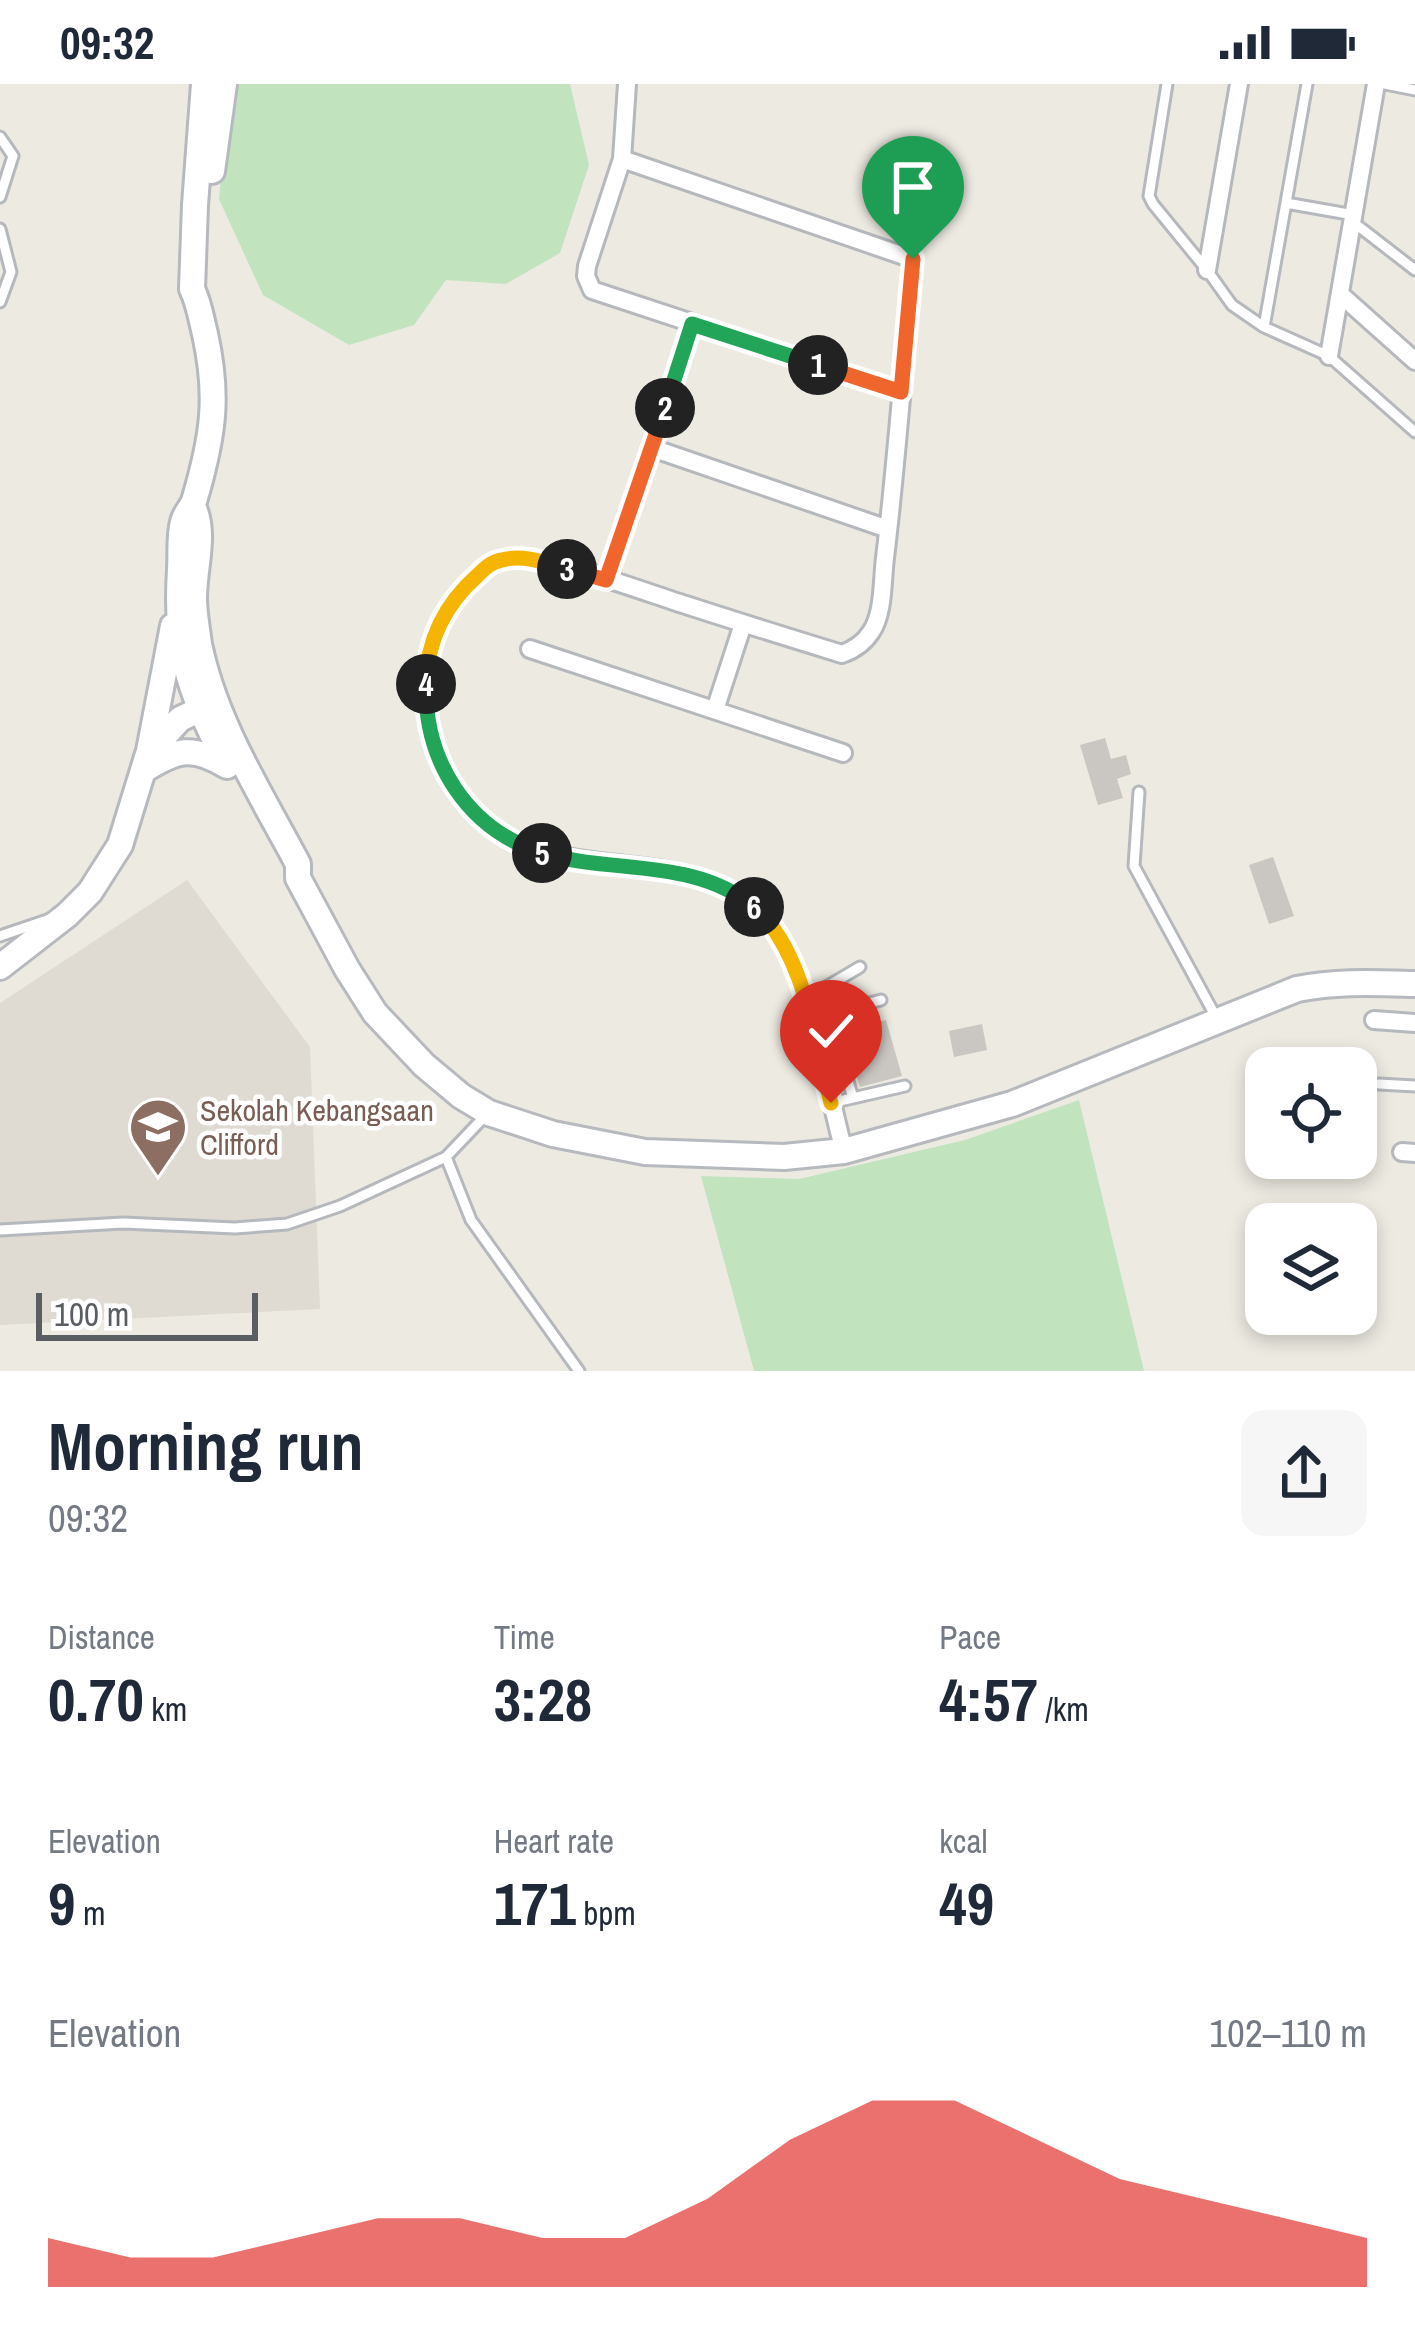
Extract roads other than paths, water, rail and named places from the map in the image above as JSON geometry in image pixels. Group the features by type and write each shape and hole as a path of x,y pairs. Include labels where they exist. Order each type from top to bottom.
{"street":[{"path":"626,84 622,159 586,266 589,284 598,294 901,392"},
{"path":"1207,269 1239,84"},
{"path":"1329,356 1381,84"},
{"path":"0,967 67,915 107,869 120,845 146,762 178,605 183,520 193,506 213,418 214,373 192,289 208,85"},
{"path":"622,159 913,259 889,529 872,632 854,650 842,654 606,580 522,557 505,559 492,562 455,597 442,617 431,646 425,712 447,778 465,804 504,837 551,856 672,872 728,890 765,916 812,992 844,1150"},
{"path":"1340,294 1415,361"},
{"path":"606,580 692,324"},
{"path":"652,448 889,529"},
{"path":"193,506 200,522 194,600 209,679 229,733 298,864 298,878 375,1013 424,1065 488,1113 553,1134 645,1152 784,1156 844,1150 1012,1103 1298,989 1323,984 1415,984"},
{"path":"178,605 183,653 199,710 285,870 298,878"},
{"path":"715,710 743,624"},
{"path":"530,649 843,753"},
{"path":"146,762 180,719 199,710 209,679"},
{"path":"199,710 229,733"},
{"path":"146,762 182,752 206,753 229,768"},
{"path":"1374,1020 1415,1023"}],"lane":[{"path":"1167,84 1149,196 1232,305 1264,327 1329,356 1415,432"},
{"path":"1264,327 1306,84"},
{"path":"1381,84 1415,90"},
{"path":"0,137 13,156 0,197"},
{"path":"1286,203 1353,218 1415,270"},
{"path":"0,230 11,272 0,302"},
{"path":"1138,792 1134,866 1217,1019"},
{"path":"0,936 67,915"},
{"path":"853,1098 828,1013 812,992 860,967"},
{"path":"828,1013 880,1000"},
{"path":"1379,1084 1415,1086"},
{"path":"831,1103 904,1086"},
{"path":"0,1230 123,1223 235,1228 287,1224 340,1206 446,1157 488,1113"},
{"path":"446,1157 471,1220 578,1371"}],"place":[{"name":"Sekolah Kebangsaan Clifford","path":"158,1178"}]}
